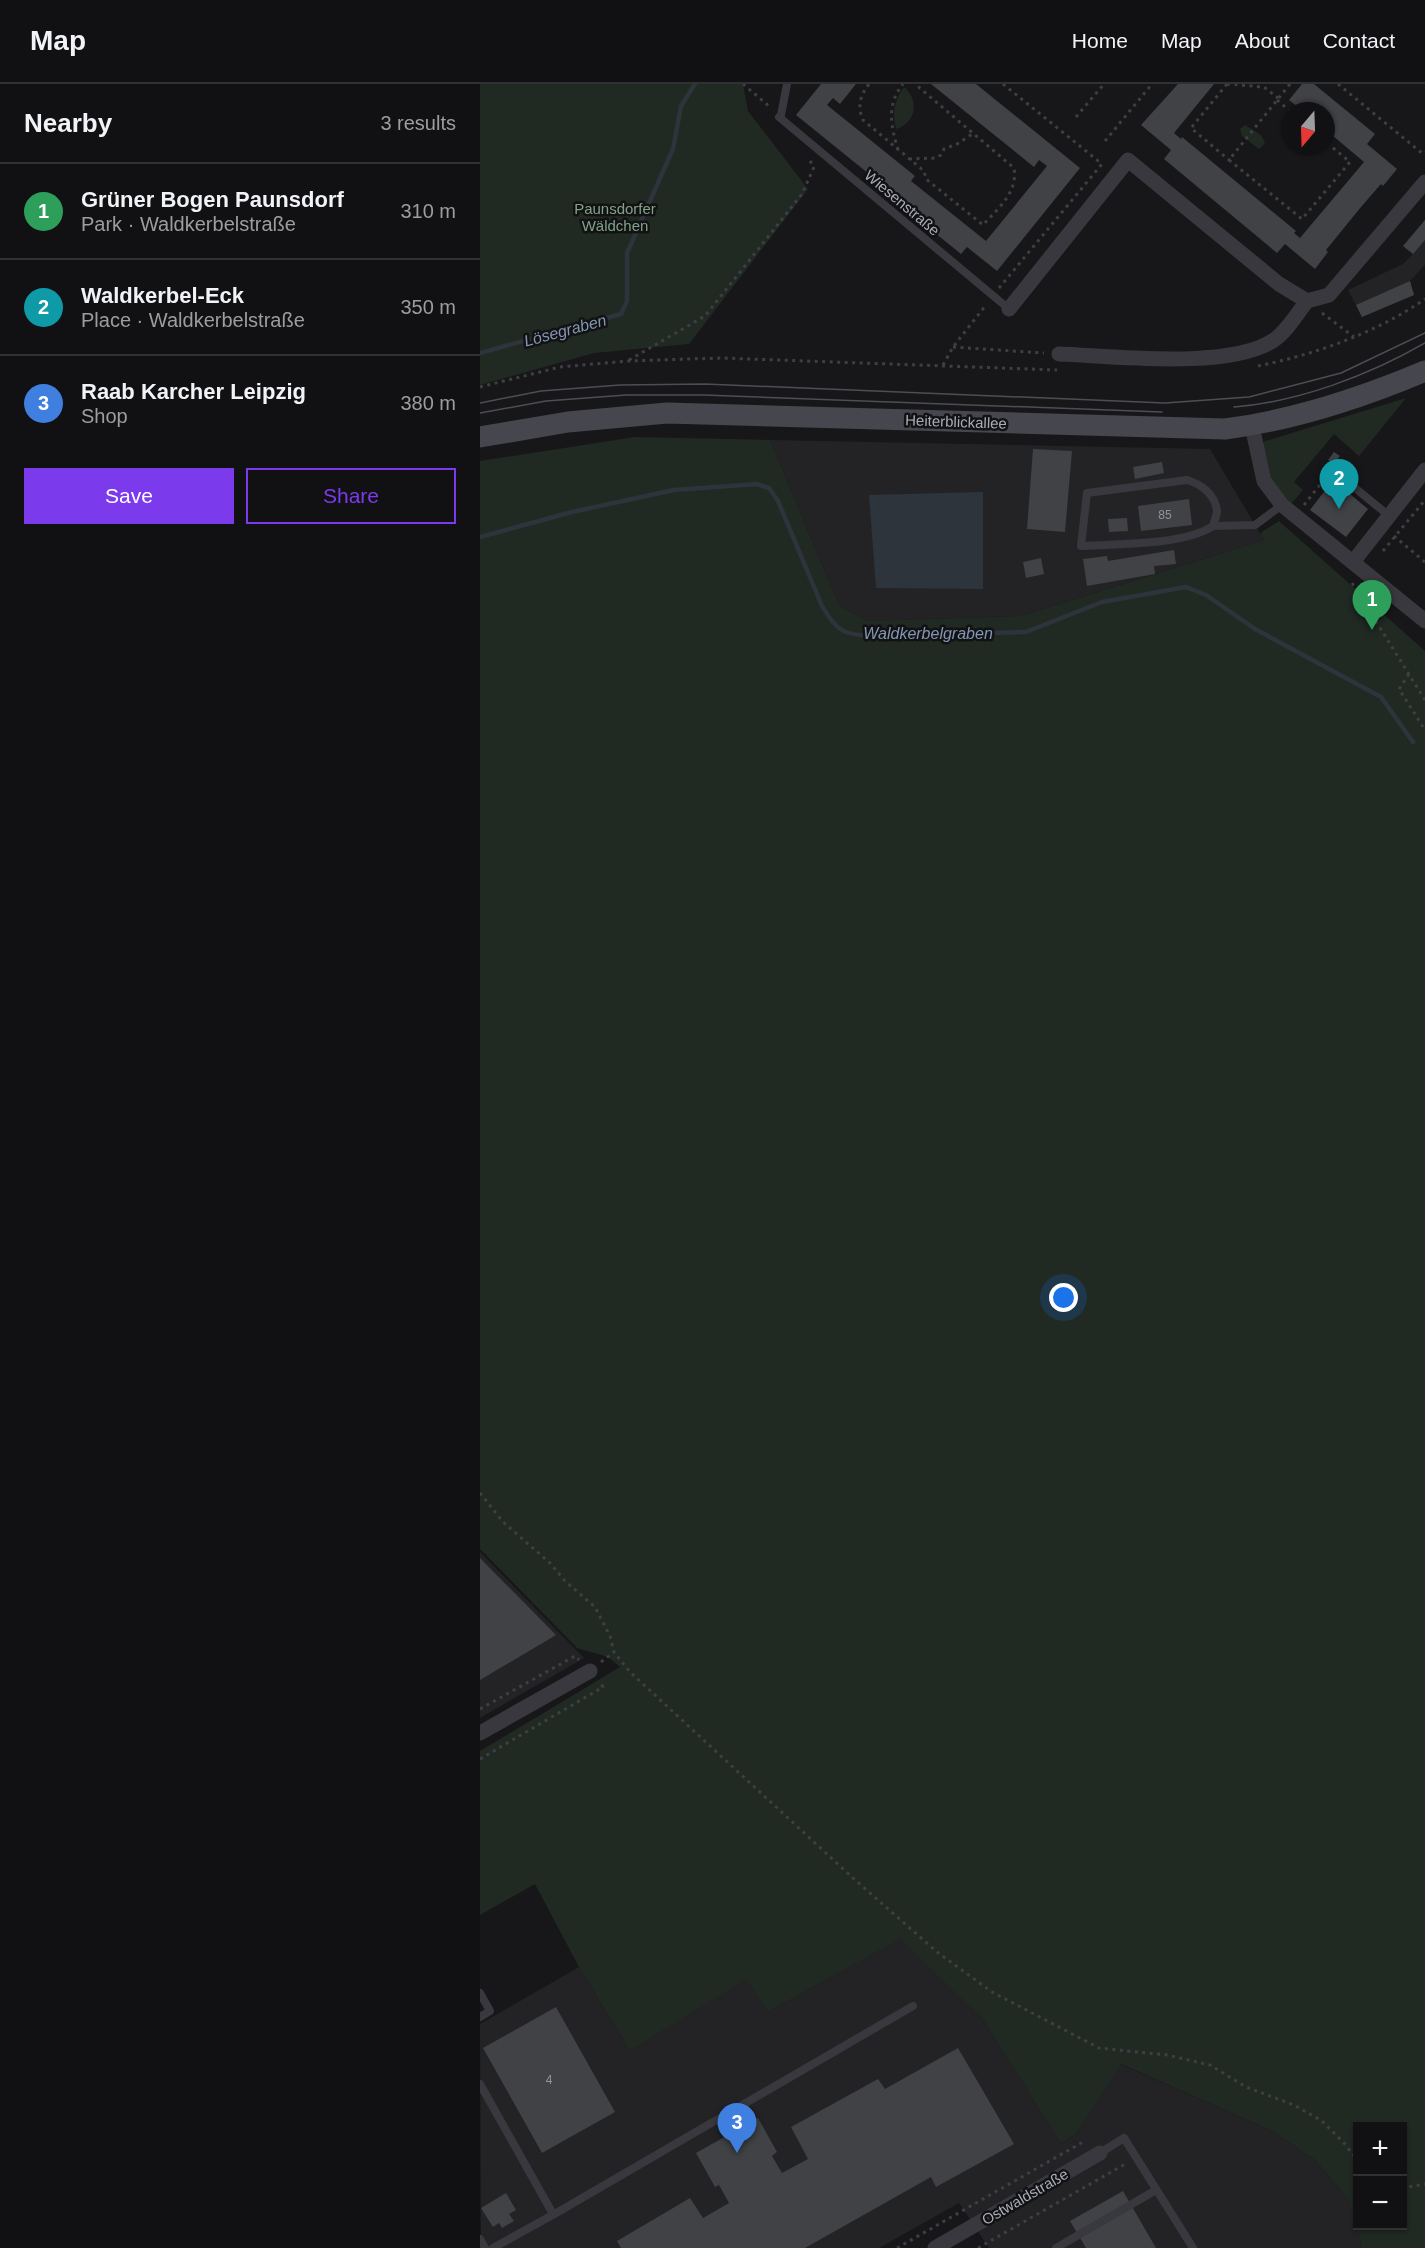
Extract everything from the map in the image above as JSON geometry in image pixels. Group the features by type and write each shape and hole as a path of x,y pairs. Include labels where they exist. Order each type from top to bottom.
{"main road":[{"name":"Heiterblickallee","path":"480,437 568,422 667,413 1226,429 1252,426 1333,406 1425,370"}],"street":[{"path":"1008,309 1128,160 1279,284 1307,301"},
{"path":"1059,354 1170,359 1201,358 1246,352 1262,347 1281,335 1307,301 1329,295 1425,182"},
{"path":"1252,426 1264,481 1282,505 1350,569 1425,621"},
{"path":"1350,569 1425,470"},
{"path":"480,1733 594,1668"},
{"name":"Ostwaldstraße","path":"935,2248 952,2244 1100,2153"}],"lane":[{"path":"780,116 787,84"},
{"name":"Wiesenstraße","path":"780,116 1008,309"},
{"path":"1338,474 1385,520"},
{"path":"1213,526 1217,511 1209,492 1199,483 1187,480 1087,493 1081,546 1186,538 1213,526 1255,525 1282,505"},
{"path":"480,1993 490,2011 480,2017"},
{"path":"493,2248 913,2006"},
{"path":"480,2084 553,2214"},
{"path":"1100,2153 1124,2138 1193,2248"},
{"path":"1056,2248 1156,2190"},
{"path":"480,2239 485,2248"}],"path":[{"path":"743,84 780,116"},
{"path":"869,84 862,93 860,112 863,120 924,171 926,178 983,225 1010,194 1015,177 1014,168 915,84"},
{"path":"898,150 891,125 891,107 896,92 903,84"},
{"path":"1004,84 1115,176"},
{"path":"1076,117 1104,84"},
{"path":"1105,141 1152,84"},
{"path":"1281,102 1264,87 1227,84 1191,128 1302,219 1350,162 1335,150"},
{"path":"1229,160 1290,84"},
{"path":"1338,84 1423,154 1425,152"},
{"path":"909,159 935,158 941,155 944,149 974,133"},
{"path":"628,361 705,316 802,194 814,167 802,150"},
{"path":"943,364 953,347 1102,164"},
{"path":"1257,366 1288,360 1354,337 1425,299"},
{"path":"1307,301 1354,337"},
{"path":"953,347 1059,354"},
{"path":"480,387 560,368 628,361 722,358 1066,370"},
{"path":"1296,516 1323,481 1329,467 1338,474"},
{"path":"1383,551 1425,500"},
{"path":"1385,520 1395,537 1425,562"},
{"path":"1350,569 1425,700"},
{"path":"1409,674 1399,689 1425,730"},
{"path":"480,1493 503,1522 595,1607 610,1636 614,1652 630,1672 854,1879 937,1952 992,1992 1099,2048 1167,2055 1210,2065 1246,2087 1294,2104 1322,2121 1353,2155"},
{"path":"594,1668 614,1652"},
{"path":"480,1709 575,1656 594,1668 603,1687 480,1759"},
{"path":"897,2248 1083,2142"},
{"path":"978,2248 1136,2158"},
{"path":"1407,2187 1425,2184"}],"shaded area":[{"path":"1425,220 1425,265 1410,281 1414,295 1362,317 1348,290 1403,264 1413,254 1403,246"},
{"path":"770,440 1210,449 1264,540 1021,616 867,621 839,605"},
{"path":"983,492 983,589 876,588 869,495"},
{"path":"480,1552 584,1658 480,1718"},
{"path":"901,1938 982,2018 1061,2144 1077,2133 1120,2064 1272,2131 1316,2161 1347,2198 1353,2216 1353,2230 1358,2230 1361,2248 989,2248 959,2203 879,2248 481,2248 480,2024 579,1967 630,2051 746,1978 768,2012"}],"green space":[{"name":"Paunsdorfer Wäldchen","path":"480,84 743,84 748,111 808,189 689,344 594,353 480,385"},
{"path":"904,87 912,99 914,111 908,122 896,129 895,107"},
{"path":"1245,125 1261,135 1265,143 1259,149 1242,136 1240,129"},
{"path":"1406,398 1359,456 1334,434 1294,482 1303,490 1291,504 1269,479 1259,443"},
{"path":"635,437 770,440 839,605 867,621 1021,616 1264,540 1260,533 1279,521 1425,651 1425,2248 1361,2248 1358,2230 1407,2230 1407,2122 1353,2122 1353,2216 1347,2198 1316,2161 1272,2131 1121,2064 1077,2133 1061,2144 982,2018 900,1939 768,2012 746,1979 630,2051 579,1967 535,1884 480,1915 480,1751 620,1667 608,1657 577,1648 480,1549 480,461"}],"building":[{"path":"821,84 856,84 840,104 833,98 827,105 915,176 911,181 986,241 1047,166 1039,160 1034,167 931,84 976,84 1080,168 997,271 967,247 961,254 893,199 895,195 796,115"},
{"path":"1178,84 1214,84 1174,133 1181,139 1182,137 1296,231 1294,233 1300,238 1364,162 1335,138 1335,102 1292,102 1289,100 1302,84 1314,84 1375,134 1367,144 1397,169 1361,207 1326,250 1328,252 1315,269 1285,244 1277,253 1164,159 1171,150 1141,125"},
{"path":"1425,220 1425,240 1413,254 1403,246"},
{"path":"1410,281 1414,295 1362,317 1356,305"},
{"path":"1033,449 1072,451 1065,532 1027,529"},
{"path":"1334,452 1340,456 1333,464 1328,460"},
{"path":"1162,462 1164,473 1135,479 1133,467"},
{"path":"1333,480 1368,509 1346,537 1310,510"},
{"path":"1189,499 1192,525 1141,531 1138,506"},
{"path":"1127,518 1128,531 1109,532 1108,519"},
{"path":"1174,550 1176,564 1154,566 1155,574 1087,586 1083,559 1107,556 1108,561"},
{"path":"1041,558 1044,574 1026,578 1023,562"},
{"path":"480,1558 556,1635 480,1680"},
{"path":"556,2007 615,2112 542,2153 483,2048"},
{"path":"958,2048 1014,2144 936,2187 931,2177 805,2248 621,2248 617,2241 690,2198 703,2218 729,2203 719,2185 715,2187 696,2153 758,2118 777,2152 772,2156 782,2173 808,2159 791,2127 878,2079 885,2089"},
{"path":"1123,2191 1156,2248 1086,2248 1070,2221"},
{"path":"506,2193 516,2210 509,2214 514,2221 502,2228 499,2223 493,2227 481,2208"}],"waterway":[{"name":"Lösegraben","path":"480,353 621,314 627,301 627,253 673,149 681,106 695,84"},
{"name":"Waldkerbelgraben","path":"480,537 572,512 674,490 757,484 769,488 778,501 822,606 832,622 848,633 874,636 1026,632 1102,602 1186,587 1206,595 1255,629 1381,697 1413,742"}],"tram line":[{"path":"480,403 541,391 620,385 705,384 1165,403 1249,397 1341,373 1425,333"},
{"path":"1234,407 1283,399 1333,385 1381,366 1425,343"},
{"path":"480,413 546,401 626,395 704,395 1162,412"}],"place":[{"name":"Waldkerbel-Eck","path":"1339,509"},
{"name":"Grüner Bogen Paunsdorf","path":"1372,630"},
{"name":"Raab Karcher Leipzig","path":"737,2153"}]}
